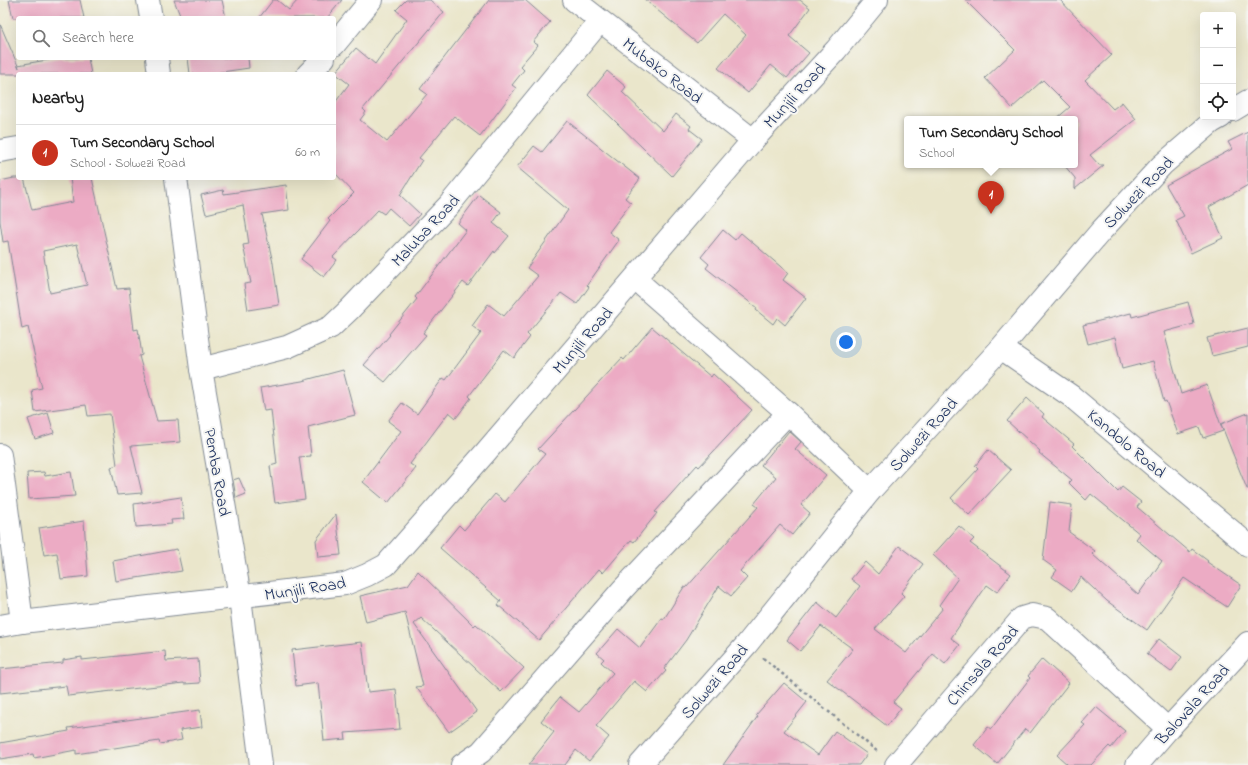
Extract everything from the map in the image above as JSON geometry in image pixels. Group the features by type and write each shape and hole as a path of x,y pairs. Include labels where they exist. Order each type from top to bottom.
{"street":[{"path":"148,0 151,16"},
{"path":"336,43 371,0"},
{"name":"Mubako Road","path":"574,0 753,140"},
{"name":"Munjili Road","path":"0,626 22,622 345,584 368,575 386,564 635,279 753,140 836,50 878,0"},
{"name":"Maluba Road","path":"201,369 287,347 332,327 448,206 600,21"},
{"path":"157,60 159,72"},
{"path":"310,72 322,60"},
{"path":"1236,108 1248,101"},
{"name":"Solwezi Road","path":"640,765 747,644 870,492 1001,348 1101,231 1162,164 1216,120"},
{"path":"0,151 16,148"},
{"name":"Pemba Road","path":"176,180 201,369 240,597 261,765"},
{"path":"635,279 788,412 870,492"},
{"name":"Kandolo Road","path":"1001,348 1071,396 1248,545"},
{"path":"462,765 482,752 624,589 788,412"},
{"path":"0,456 22,622"},
{"name":"Chinsala Road","path":"889,760 1022,618 1032,615 1047,618 1168,729"},
{"name":"Balovala Road","path":"1137,765 1168,729 1248,643"}],"path":[{"path":"747,644 889,760"}],"building":[{"path":"9,0 80,0 84,16 16,16 16,18 13,18"},
{"path":"174,0 222,0 226,16 180,16"},
{"path":"273,0 277,0 289,10 298,0 342,0 329,16 261,16"},
{"path":"406,0 430,0 444,12 363,109 366,112 360,120 387,142 427,94 420,89 489,0 525,0 550,22 533,42 538,45 520,66 524,70 512,85 516,88 480,136 454,116 419,158 422,160 400,195 420,214 409,226 389,208 384,214 378,210 333,257 337,260 324,277 301,259 330,221 328,219 354,193 336,174 336,101 349,84 336,74 336,72 356,48 375,64 407,19 396,10"},
{"path":"645,0 800,0 810,8 789,36 809,53 787,78 771,65 748,93 718,68 746,35 723,14 697,43"},
{"path":"965,0 1060,0 1112,55 1085,80 1113,109 1122,102 1136,119 1090,155 1099,165 1104,165 1075,189 1075,178 1067,168 1078,168 1078,116 1060,116 1070,107 1043,80 1012,108 985,78 1015,50"},
{"path":"0,24 19,68 18,65 47,60 88,60 91,72 16,72 16,74 0,74"},
{"path":"188,60 248,60 249,68 222,72 190,72"},
{"path":"607,71 626,87 622,92 663,131 676,114 691,126 689,129 702,139 672,176 588,95"},
{"path":"567,121 640,179 625,198 631,203 609,232 619,240 587,285 589,287 577,304 561,293 527,334 530,337 514,358 504,350 469,396 471,398 456,418 449,412 410,464 416,468 388,503 363,482 401,431 388,421 402,403 417,414 443,378 446,380 481,333 472,326 488,304 504,316 538,276 527,268 568,210 517,167 534,146 542,152"},
{"path":"1248,132 1248,185 1209,207 1223,238 1191,253 1176,220 1184,216 1166,185 1232,149 1228,142"},
{"path":"14,178 16,178 16,180 24,180 32,210 73,202 70,180 92,180 117,289 129,288 134,330 138,329 142,355 139,356 157,421 178,420 180,442 131,446 142,493 117,495 111,467 117,465 110,414 88,416 86,405 35,412 32,390 42,388 28,327 22,329 8,241 3,242 0,221 0,181","holes":["77,244 87,285 50,293 43,251"]},
{"path":"286,185 289,210 262,214 273,263 279,305 248,310 244,284 251,283 243,245 249,244 243,205 206,214 201,195 223,190 224,194"},
{"path":"479,195 501,212 493,223 509,236 495,253 494,251 468,286 463,282 423,333 426,335 385,382 364,365 390,335 389,334 417,299 415,297 466,230 458,223"},
{"path":"723,230 735,240 741,233 788,273 783,280 806,298 785,325 777,318 773,324 756,310 757,308 706,268 709,264 701,257"},
{"path":"1188,302 1194,324 1164,332 1181,394 1207,385 1223,431 1203,438 1199,427 1178,434 1166,401 1164,402 1153,361 1122,369 1115,337 1088,344 1083,325 1131,313 1132,317"},
{"path":"652,327 711,377 713,374 752,410 699,467 697,465 655,512 657,513 634,542 631,540 603,573 599,569 539,640 498,605 501,601 440,548 459,525 464,530 495,494 505,502 545,454 538,449 622,358 624,360"},
{"path":"1248,328 1248,347 1212,356 1207,338"},
{"path":"343,370 355,415 308,427 311,456 299,457 305,499 275,503 270,466 277,464 271,410 264,411 260,388 302,381"},
{"path":"1027,398 1044,414 1042,417 1074,444 1072,446 1118,492 1122,487 1141,502 1137,507 1190,552 1192,549 1208,561 1207,562 1241,585 1227,607 1184,578 1147,630 1107,601 1081,577 1072,591 1052,577 1057,570 1043,560 1050,502 1072,505 1069,532 1095,551 1092,554 1138,595 1162,561 1136,539 1140,534 1091,494 1086,500 1069,483 1072,480 1039,453 1040,451 1007,421"},
{"path":"48,413 54,433 35,439 28,419"},
{"path":"1248,413 1248,489 1247,489 1221,424"},
{"path":"789,431 801,442 795,449 826,475 801,505 810,513 792,535 780,525 740,571 747,578 731,596 719,586 686,640 664,669 666,671 647,692 634,681 596,726 609,737 589,761 576,750 565,765 528,765 554,732 541,721 560,697 579,712 613,673 601,662 604,659 597,653 618,629 640,648 662,618 664,619 684,587 686,588 758,507 754,504 776,477 761,465"},
{"path":"988,450 1011,470 969,515 951,498 978,469 975,466"},
{"path":"44,472 45,476 71,472 75,496 29,499 27,473"},
{"path":"239,478 246,494 236,498 233,480"},
{"path":"181,497 184,519 171,520 172,524 136,527 134,504"},
{"path":"336,514 341,555 318,557 316,540"},
{"path":"84,521 88,576 61,579 57,553 44,555 39,528"},
{"path":"959,526 974,539 970,543 1011,574 997,592 987,585 951,638 960,645 945,664 933,654 893,702 901,708 887,726 827,680 853,649 821,626 800,651 787,640 817,602 836,618 860,586 851,579 865,562 878,574 899,546 923,564 901,593 904,596 875,629 906,653 943,608 939,605 958,578 933,555"},
{"path":"177,549 182,571 116,581 113,561"},
{"path":"418,571 474,626 476,624 524,668 501,692 421,618 414,624 477,712 449,732 416,687 423,686 405,612 366,622 360,596 408,585"},
{"path":"1159,639 1182,657 1171,672 1147,654"},
{"path":"362,642 368,692 396,689 400,729 345,733 346,739 324,741 318,683 296,686 292,650"},
{"path":"165,651 166,661 198,659 200,683 184,683 68,696 66,686 0,693 0,669 63,663 63,660 82,657 82,660"},
{"path":"1042,659 1069,683 1030,733 1025,729 997,764 974,745 988,727 991,729 1030,678 1028,676"},
{"path":"784,683 807,702 784,731 818,755 835,731 867,754 859,765 723,765 758,716 756,715"},
{"path":"1096,707 1125,731 1111,748 1109,746 1091,765 1068,765 1057,755 1085,725 1082,723"},
{"path":"200,710 202,727 180,730 182,740 160,744 159,741 76,754 76,750 34,758 33,754 0,759 0,743 69,731 68,728"}],"place":[{"name":"Tum Secondary School","path":"991,214"}]}
